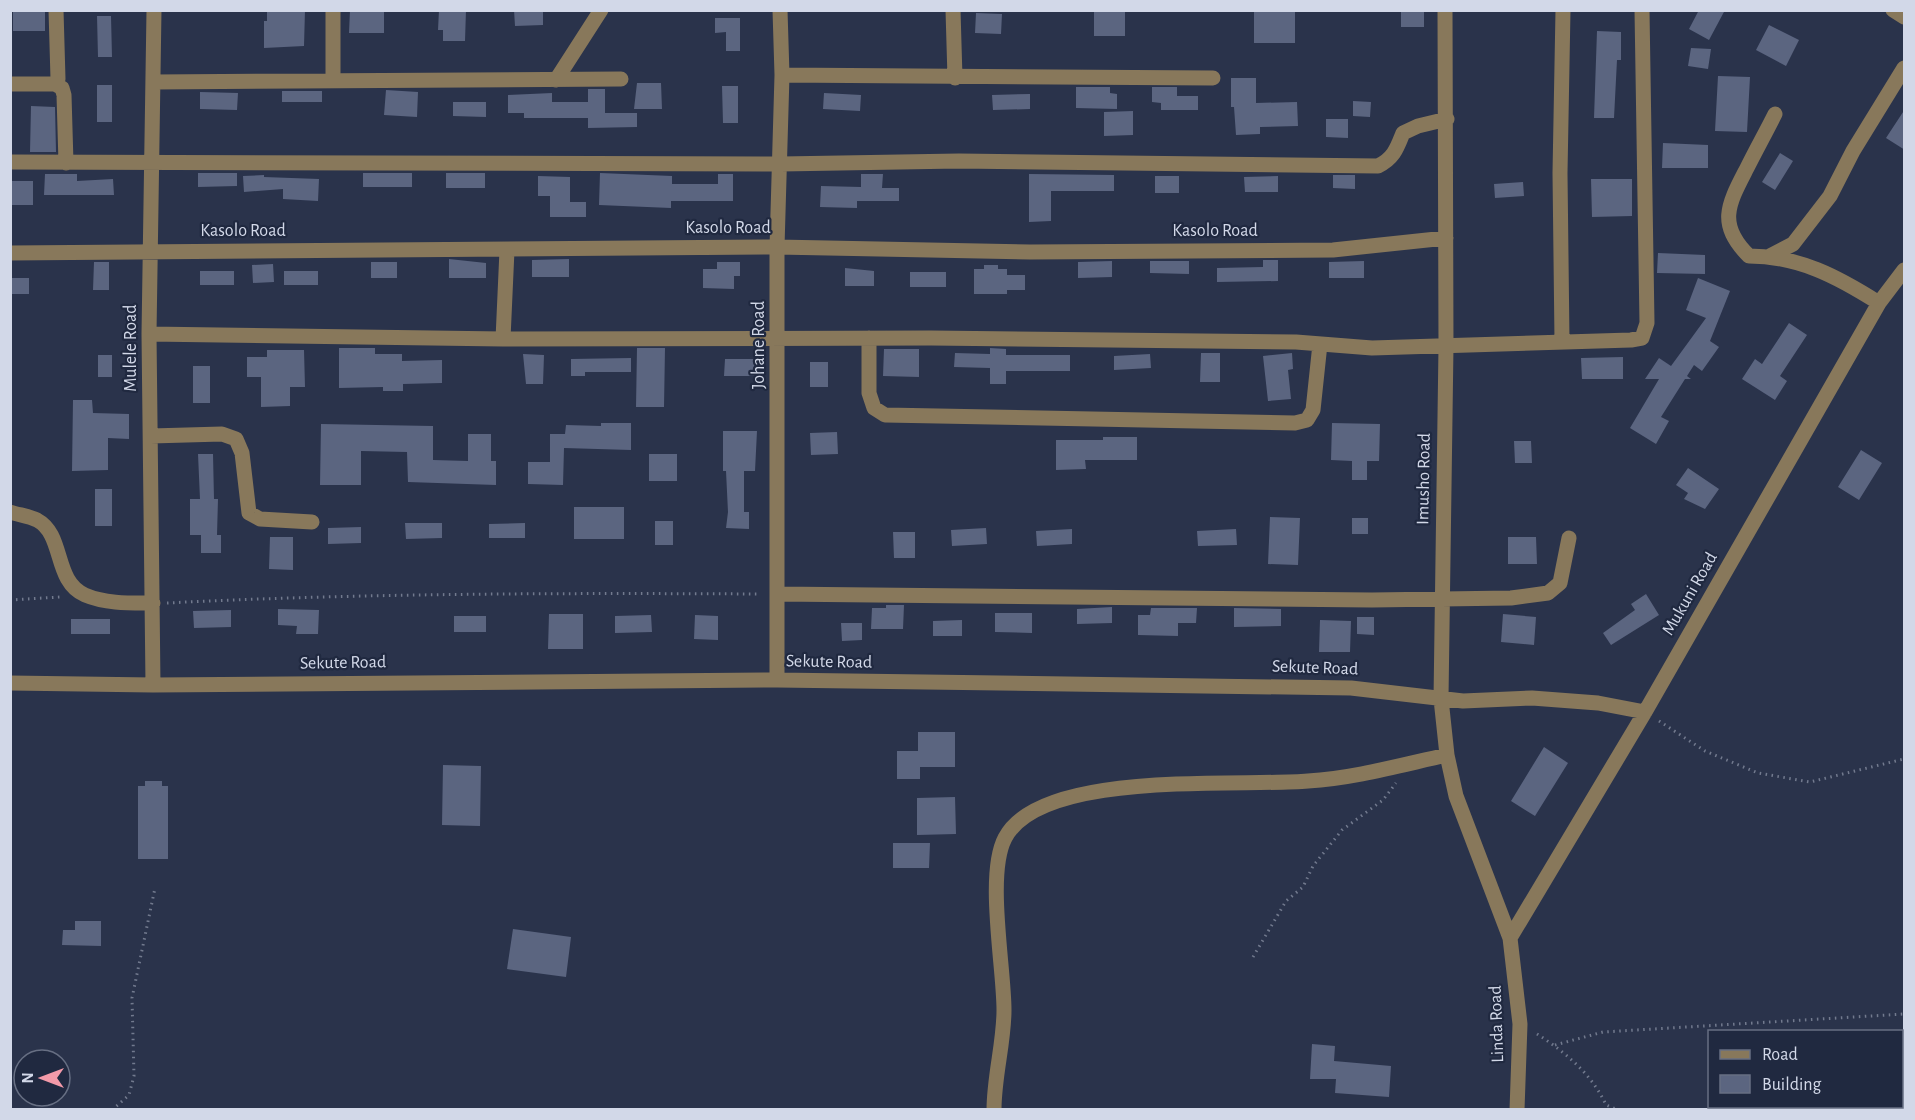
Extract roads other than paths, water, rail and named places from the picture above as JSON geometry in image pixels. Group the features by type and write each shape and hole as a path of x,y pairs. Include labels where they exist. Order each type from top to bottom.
{"street":[{"path":"55,84 58,79 56,10"},
{"name":"Mulele Road","path":"153,685 149,334 154,10"},
{"path":"333,10 333,79"},
{"path":"556,80 600,10"},
{"name":"Johane Road","path":"777,680 777,247 782,75 780,10"},
{"path":"953,10 955,78"},
{"name":"Imusho Road","path":"1445,10 1446,346 1441,699 1447,755 1456,796 1510,938"},
{"path":"1562,341 1560,173 1563,10"},
{"path":"149,334 504,339 868,338 1320,344 1372,348 1642,338 1647,323 1648,207 1642,10"},
{"path":"1893,10 1905,17"},
{"path":"1770,256 1793,244 1830,195 1853,151 1905,68"},
{"path":"782,75 1213,78"},
{"path":"154,82 333,79 621,79"},
{"path":"10,84 55,84 62,88 66,163"},
{"path":"1775,114 1731,196 1728,213 1736,244 1749,256 1770,256 1806,264 1840,278 1879,303"},
{"path":"10,162 781,164 959,161 1378,166 1389,161 1396,152 1403,133 1418,126 1447,119"},
{"name":"Kasolo Road","path":"10,253 777,247 1030,252 1333,250 1446,238"},
{"path":"504,339 507,250"},
{"name":"Mukuni Road","path":"1510,938 1645,712 1879,303 1905,270"},
{"path":"868,338 869,393 874,408 885,415 1260,423 1295,423 1307,420 1313,410 1320,344"},
{"path":"151,436 222,435 236,439 242,453 249,513 260,519 312,522"},
{"path":"10,512 38,521 52,535 65,576 83,595 115,602 153,603"},
{"path":"778,594 1372,600 1511,598 1548,593 1560,583 1569,538"},
{"name":"Sekute Road","path":"10,683 153,685 777,680 1351,688 1463,701 1532,698 1598,703 1645,712"},
{"path":"994,1110 1004,1012 997,862 1005,838 1022,818 1044,805 1117,788 1226,781 1306,782 1352,776 1447,755"},
{"name":"Linda Road","path":"1510,938 1520,1024 1517,1110"}]}
